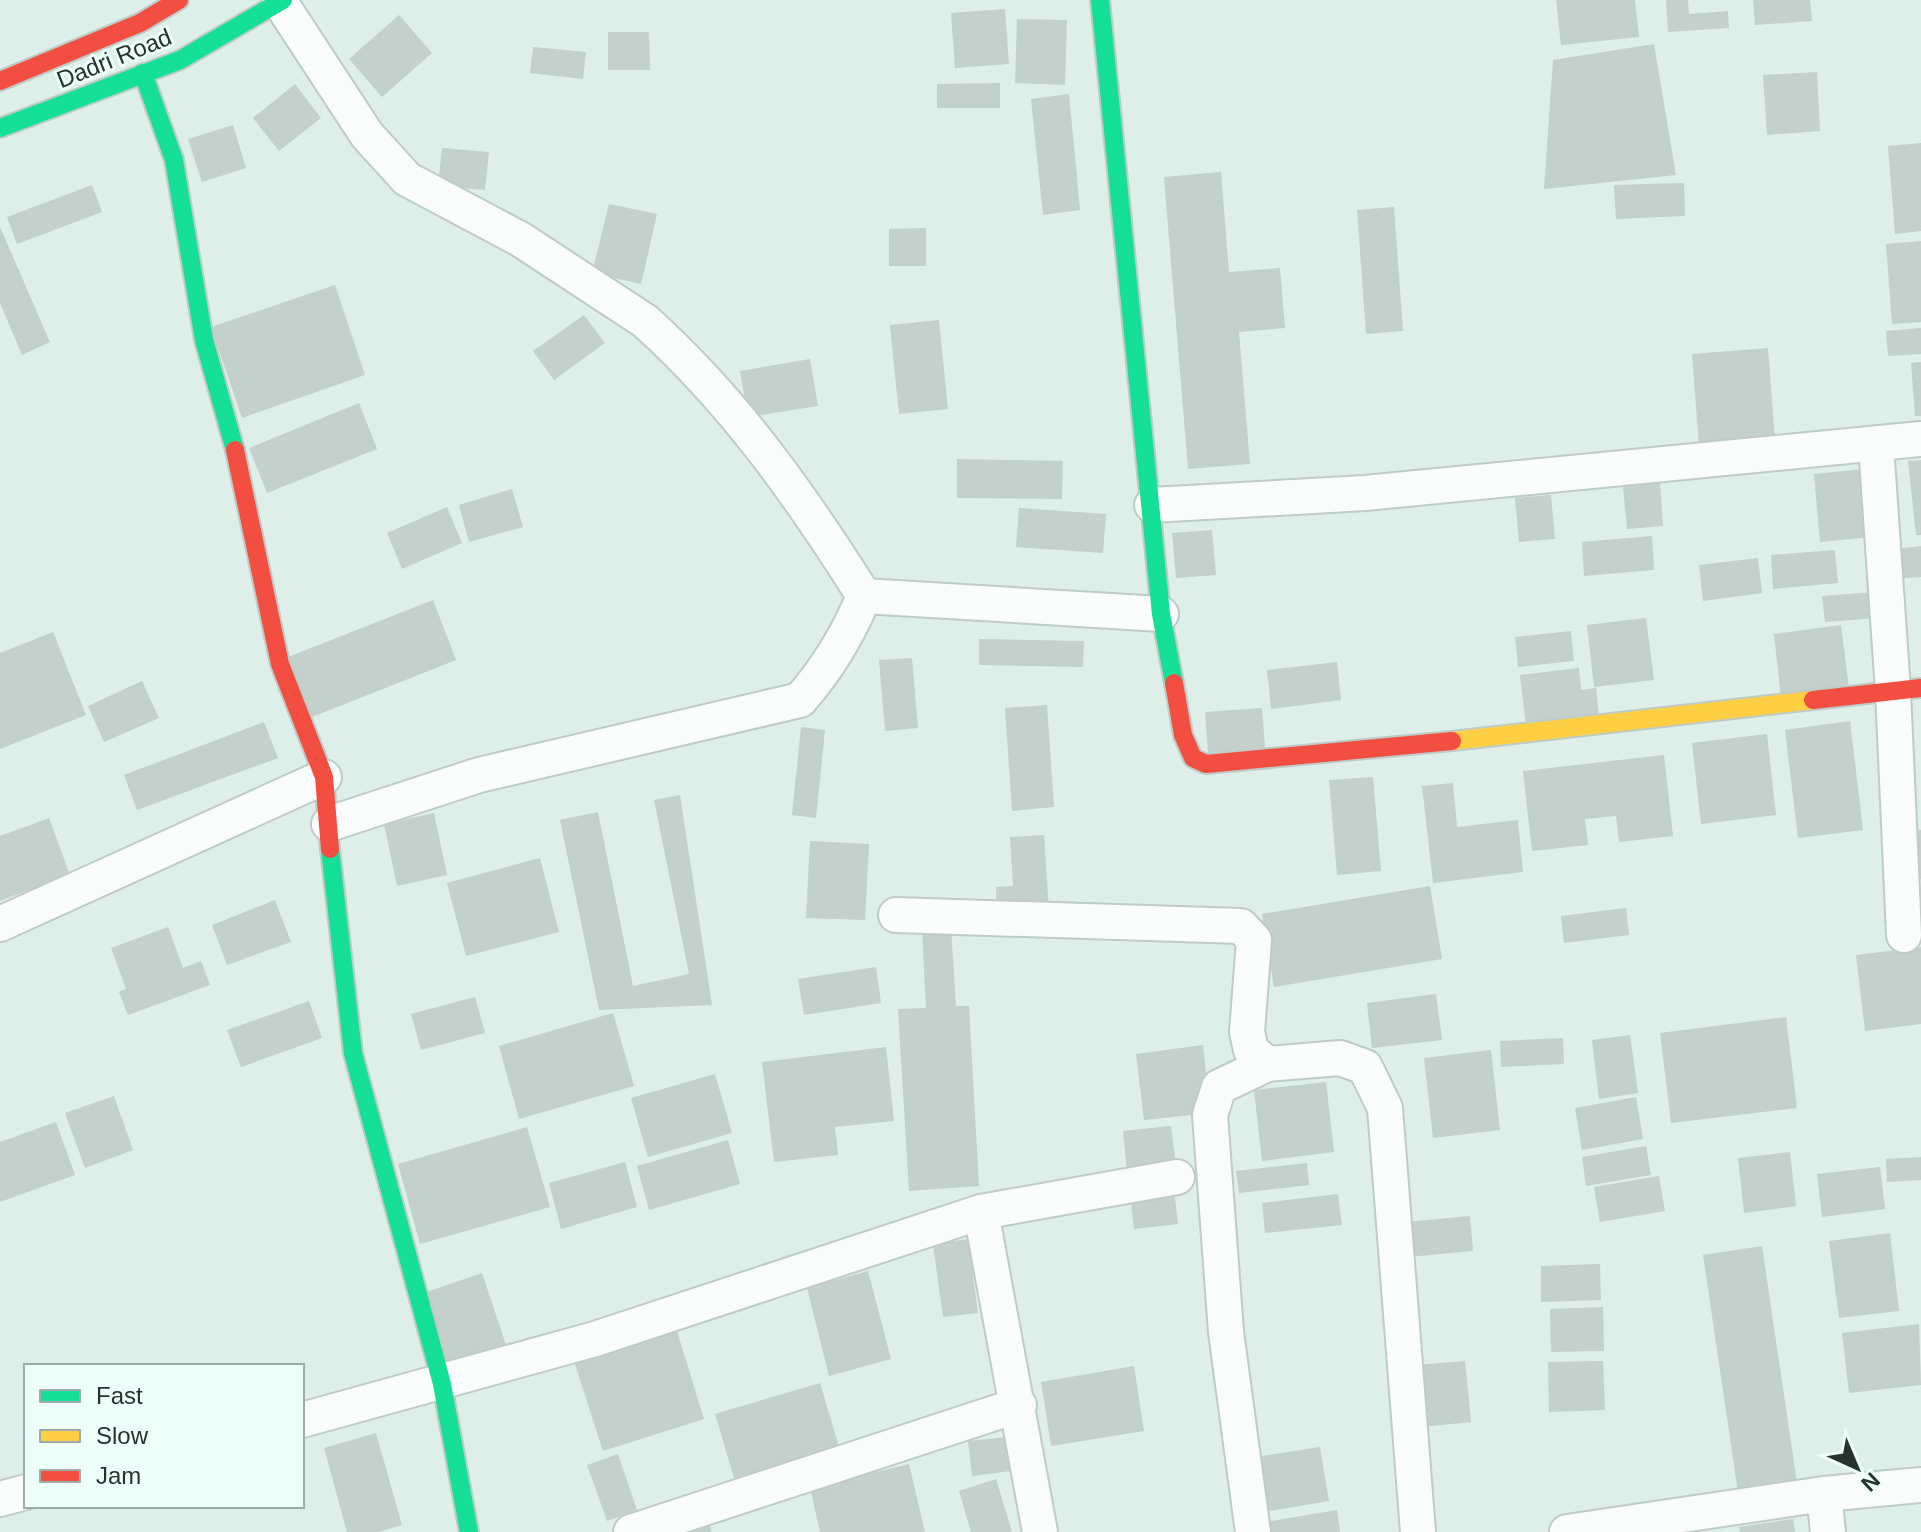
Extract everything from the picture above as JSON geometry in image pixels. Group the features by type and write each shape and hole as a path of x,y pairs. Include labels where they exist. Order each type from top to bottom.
{"street":[{"name":"Dadri Road","path":"1,78 140,23 179,0"},
{"path":"1100,0 1161,614 1183,735 1193,758 1206,764 1311,757 1907,690"},
{"name":"Dadri Road","path":"0,128 180,60 282,1"},
{"path":"282,1 367,135 407,179 520,239 645,321 662,336 752,433 803,500 864,596"},
{"path":"143,73 174,160 197,311 242,475 280,664 324,777 333,891 353,1053 442,1384 469,1532"},
{"path":"1152,505 1365,493 1921,439"},
{"path":"1876,445 1907,690 1904,935"},
{"path":"864,596 1161,614"},
{"path":"329,824 479,775 800,700 831,662 864,596"},
{"path":"0,924 324,777"},
{"path":"896,915 1241,926 1254,940 1247,1032 1251,1050 1267,1064"},
{"path":"1253,1532 1226,1332 1210,1115 1219,1087 1267,1064 1340,1058 1365,1067 1385,1108 1418,1532"},
{"path":"304,1419 442,1384 595,1339 981,1212 1177,1177"},
{"path":"981,1212 1040,1532"},
{"path":"631,1532 1019,1405"},
{"path":"1567,1532 1824,1494 1921,1485"},
{"path":"0,1499 24,1493"},
{"path":"1824,1494 1828,1532"}],"building":[{"path":"1556,0 1635,0 1639,37 1561,45"},
{"path":"1666,0 1688,0 1689,14 1728,11 1729,28 1668,32"},
{"path":"1753,0 1810,0 1812,21 1755,25"},
{"path":"1005,9 1009,64 955,68 951,13"},
{"path":"399,15 432,53 382,97 349,59"},
{"path":"1017,19 1067,20 1065,85 1015,83"},
{"path":"608,32 649,32 650,70 608,70"},
{"path":"1654,44 1676,175 1544,189 1553,60"},
{"path":"533,47 586,52 583,79 530,73"},
{"path":"1817,72 1820,131 1767,135 1763,75"},
{"path":"1000,83 1000,108 937,108 937,84"},
{"path":"295,84 321,118 279,151 253,118"},
{"path":"1069,94 1080,210 1043,215 1031,99"},
{"path":"233,125 246,168 202,182 188,139"},
{"path":"1921,143 1921,231 1895,234 1888,146"},
{"path":"442,148 489,152 485,190 438,186"},
{"path":"1221,172 1229,272 1280,268 1285,328 1239,332 1250,464 1188,469 1164,177"},
{"path":"1684,183 1685,216 1616,219 1614,185"},
{"path":"92,185 102,212 17,244 7,217"},
{"path":"609,204 657,214 641,284 592,273"},
{"path":"1394,207 1403,331 1366,334 1357,210"},
{"path":"0,227 50,342 22,355 0,303"},
{"path":"926,228 926,266 889,266 889,229"},
{"path":"1921,241 1921,322 1892,324 1886,244"},
{"path":"335,285 365,375 242,418 211,327"},
{"path":"584,315 605,343 554,380 533,351"},
{"path":"939,320 948,409 899,414 890,325"},
{"path":"1921,328 1921,354 1888,356 1886,331"},
{"path":"1768,348 1775,440 1699,446 1692,354"},
{"path":"810,359 818,406 748,417 740,371"},
{"path":"1921,362 1921,416 1915,416 1911,363"},
{"path":"359,403 377,449 267,493 249,448"},
{"path":"957,459 1063,461 1062,499 957,498"},
{"path":"1921,460 1921,535 1916,535 1908,461"},
{"path":"1865,469 1871,537 1820,542 1814,474"},
{"path":"1660,483 1663,526 1627,529 1623,487"},
{"path":"512,489 523,527 469,542 459,505"},
{"path":"1551,495 1555,539 1519,542 1515,498"},
{"path":"447,507 462,543 402,569 387,533"},
{"path":"1019,508 1106,514 1103,553 1016,547"},
{"path":"1212,530 1216,575 1176,578 1172,533"},
{"path":"1652,536 1654,570 1584,576 1582,542"},
{"path":"1921,546 1921,577 1890,579 1888,550"},
{"path":"1835,550 1838,583 1773,589 1771,555"},
{"path":"1758,558 1762,593 1703,601 1699,565"},
{"path":"1874,592 1877,618 1825,622 1822,596"},
{"path":"433,600 456,660 312,717 288,657"},
{"path":"1646,618 1654,680 1594,687 1587,625"},
{"path":"1841,625 1849,689 1781,697 1774,634"},
{"path":"1571,631 1574,661 1518,667 1515,637"},
{"path":"53,632 86,715 0,749 0,653"},
{"path":"979,639 1084,641 1083,667 979,665"},
{"path":"912,658 918,728 885,731 879,660"},
{"path":"1337,662 1341,700 1271,709 1267,670"},
{"path":"1579,668 1581,690 1596,688 1599,718 1526,727 1520,675"},
{"path":"142,681 159,718 104,742 88,706"},
{"path":"1047,705 1054,807 1012,811 1005,708"},
{"path":"1262,708 1265,748 1208,753 1205,712"},
{"path":"1850,721 1863,830 1798,838 1785,730"},
{"path":"264,722 278,758 137,810 124,775"},
{"path":"801,727 825,730 816,818 792,815"},
{"path":"1767,734 1776,815 1701,824 1692,743"},
{"path":"1664,755 1673,836 1619,842 1616,816 1585,819 1588,845 1532,851 1523,771"},
{"path":"1373,777 1381,871 1337,875 1329,780"},
{"path":"1453,783 1457,827 1518,820 1523,872 1433,883 1422,786"},
{"path":"680,795 712,1005 599,1010 560,820 598,812 633,986 689,974 654,800"},
{"path":"434,813 447,875 397,886 384,824"},
{"path":"49,818 70,875 0,901 0,836"},
{"path":"1921,830 1921,879 1919,879 1913,831"},
{"path":"1044,835 1049,911 997,914 996,887 1013,886 1010,837"},
{"path":"810,841 869,844 865,920 806,918"},
{"path":"540,858 559,932 466,956 447,883"},
{"path":"1430,886 1442,959 1274,987 1262,914"},
{"path":"275,900 291,942 227,965 212,925"},
{"path":"1626,908 1629,935 1564,943 1561,916"},
{"path":"168,927 183,968 201,961 210,985 128,1015 119,992 126,989 111,948"},
{"path":"951,927 956,1006 969,1006 979,1186 909,1191 898,1009 926,1008 922,929"},
{"path":"1921,947 1921,1024 1865,1031 1856,955"},
{"path":"876,967 881,1003 804,1015 798,979"},
{"path":"1436,994 1442,1040 1372,1048 1367,1003"},
{"path":"475,997 485,1033 421,1050 411,1014"},
{"path":"309,1001 322,1038 241,1067 227,1030"},
{"path":"613,1013 634,1086 519,1119 499,1046"},
{"path":"1786,1017 1797,1108 1671,1123 1660,1033"},
{"path":"1630,1035 1638,1093 1599,1099 1592,1040"},
{"path":"1563,1038 1564,1064 1501,1067 1500,1041"},
{"path":"1203,1045 1210,1113 1144,1120 1136,1054"},
{"path":"886,1047 894,1121 835,1127 838,1155 774,1162 762,1062"},
{"path":"1491,1050 1500,1130 1433,1138 1424,1058"},
{"path":"715,1074 732,1133 648,1157 631,1098"},
{"path":"1326,1082 1334,1152 1262,1161 1254,1090"},
{"path":"114,1096 133,1150 85,1168 65,1113"},
{"path":"1636,1097 1643,1139 1582,1150 1575,1108"},
{"path":"56,1122 75,1175 0,1202 0,1142"},
{"path":"1171,1126 1176,1166 1127,1172 1123,1131"},
{"path":"527,1127 550,1207 420,1244 398,1164"},
{"path":"728,1140 740,1184 649,1210 637,1166"},
{"path":"1646,1146 1651,1175 1586,1186 1582,1157"},
{"path":"1790,1152 1796,1206 1744,1213 1738,1158"},
{"path":"1921,1157 1921,1180 1887,1182 1886,1159"},
{"path":"625,1162 637,1207 561,1229 549,1183"},
{"path":"1307,1163 1309,1185 1239,1193 1236,1171"},
{"path":"1880,1167 1885,1209 1822,1217 1817,1174"},
{"path":"1659,1176 1665,1211 1600,1222 1594,1187"},
{"path":"1174,1189 1178,1224 1134,1229 1130,1195"},
{"path":"1338,1194 1342,1225 1265,1233 1262,1203"},
{"path":"1470,1216 1473,1251 1408,1257 1405,1222"},
{"path":"1890,1233 1899,1311 1839,1318 1829,1241"},
{"path":"968,1239 978,1313 943,1317 933,1244"},
{"path":"1762,1246 1798,1490 1739,1499 1703,1255"},
{"path":"1600,1264 1601,1300 1541,1302 1541,1266"},
{"path":"868,1271 891,1359 829,1376 807,1288"},
{"path":"482,1273 508,1351 449,1371 424,1293"},
{"path":"1603,1307 1604,1351 1551,1352 1550,1309"},
{"path":"1919,1324 1921,1385 1849,1393 1842,1333"},
{"path":"676,1328 704,1419 603,1451 574,1361"},
{"path":"1465,1361 1471,1422 1422,1427 1416,1365"},
{"path":"1603,1361 1605,1410 1549,1412 1548,1362"},
{"path":"1134,1366 1144,1431 1051,1446 1041,1382"},
{"path":"820,1383 842,1457 737,1488 715,1414"},
{"path":"376,1433 402,1525 379,1532 347,1532 324,1448"},
{"path":"1007,1437 1011,1471 972,1476 968,1441"},
{"path":"1320,1447 1329,1501 1264,1512 1255,1457"},
{"path":"618,1454 637,1510 607,1521 587,1465"},
{"path":"909,1464 925,1532 820,1532 810,1488"},
{"path":"996,1479 1012,1532 971,1532 959,1491"},
{"path":"1337,1510 1340,1532 1267,1532 1266,1522"},
{"path":"1793,1519 1795,1532 1740,1532 1739,1527"},
{"path":"708,1520 712,1532 675,1532"}],"traffic: fast":[{"path":"0,128 180,60 283,0"},
{"path":"1100,0 1161,614 1174,683"},
{"path":"143,73 174,160 204,340 235,450"},
{"path":"330,849 353,1053 442,1384 469,1532"}],"traffic: slow":[{"path":"1452,741 1813,700"}],"traffic: jam":[{"path":"0,81 140,23 179,0"},
{"path":"235,450 280,664 324,777 330,849"},
{"path":"1174,683 1183,735 1193,758 1206,764 1452,741"},
{"path":"1813,700 1921,688"}]}
